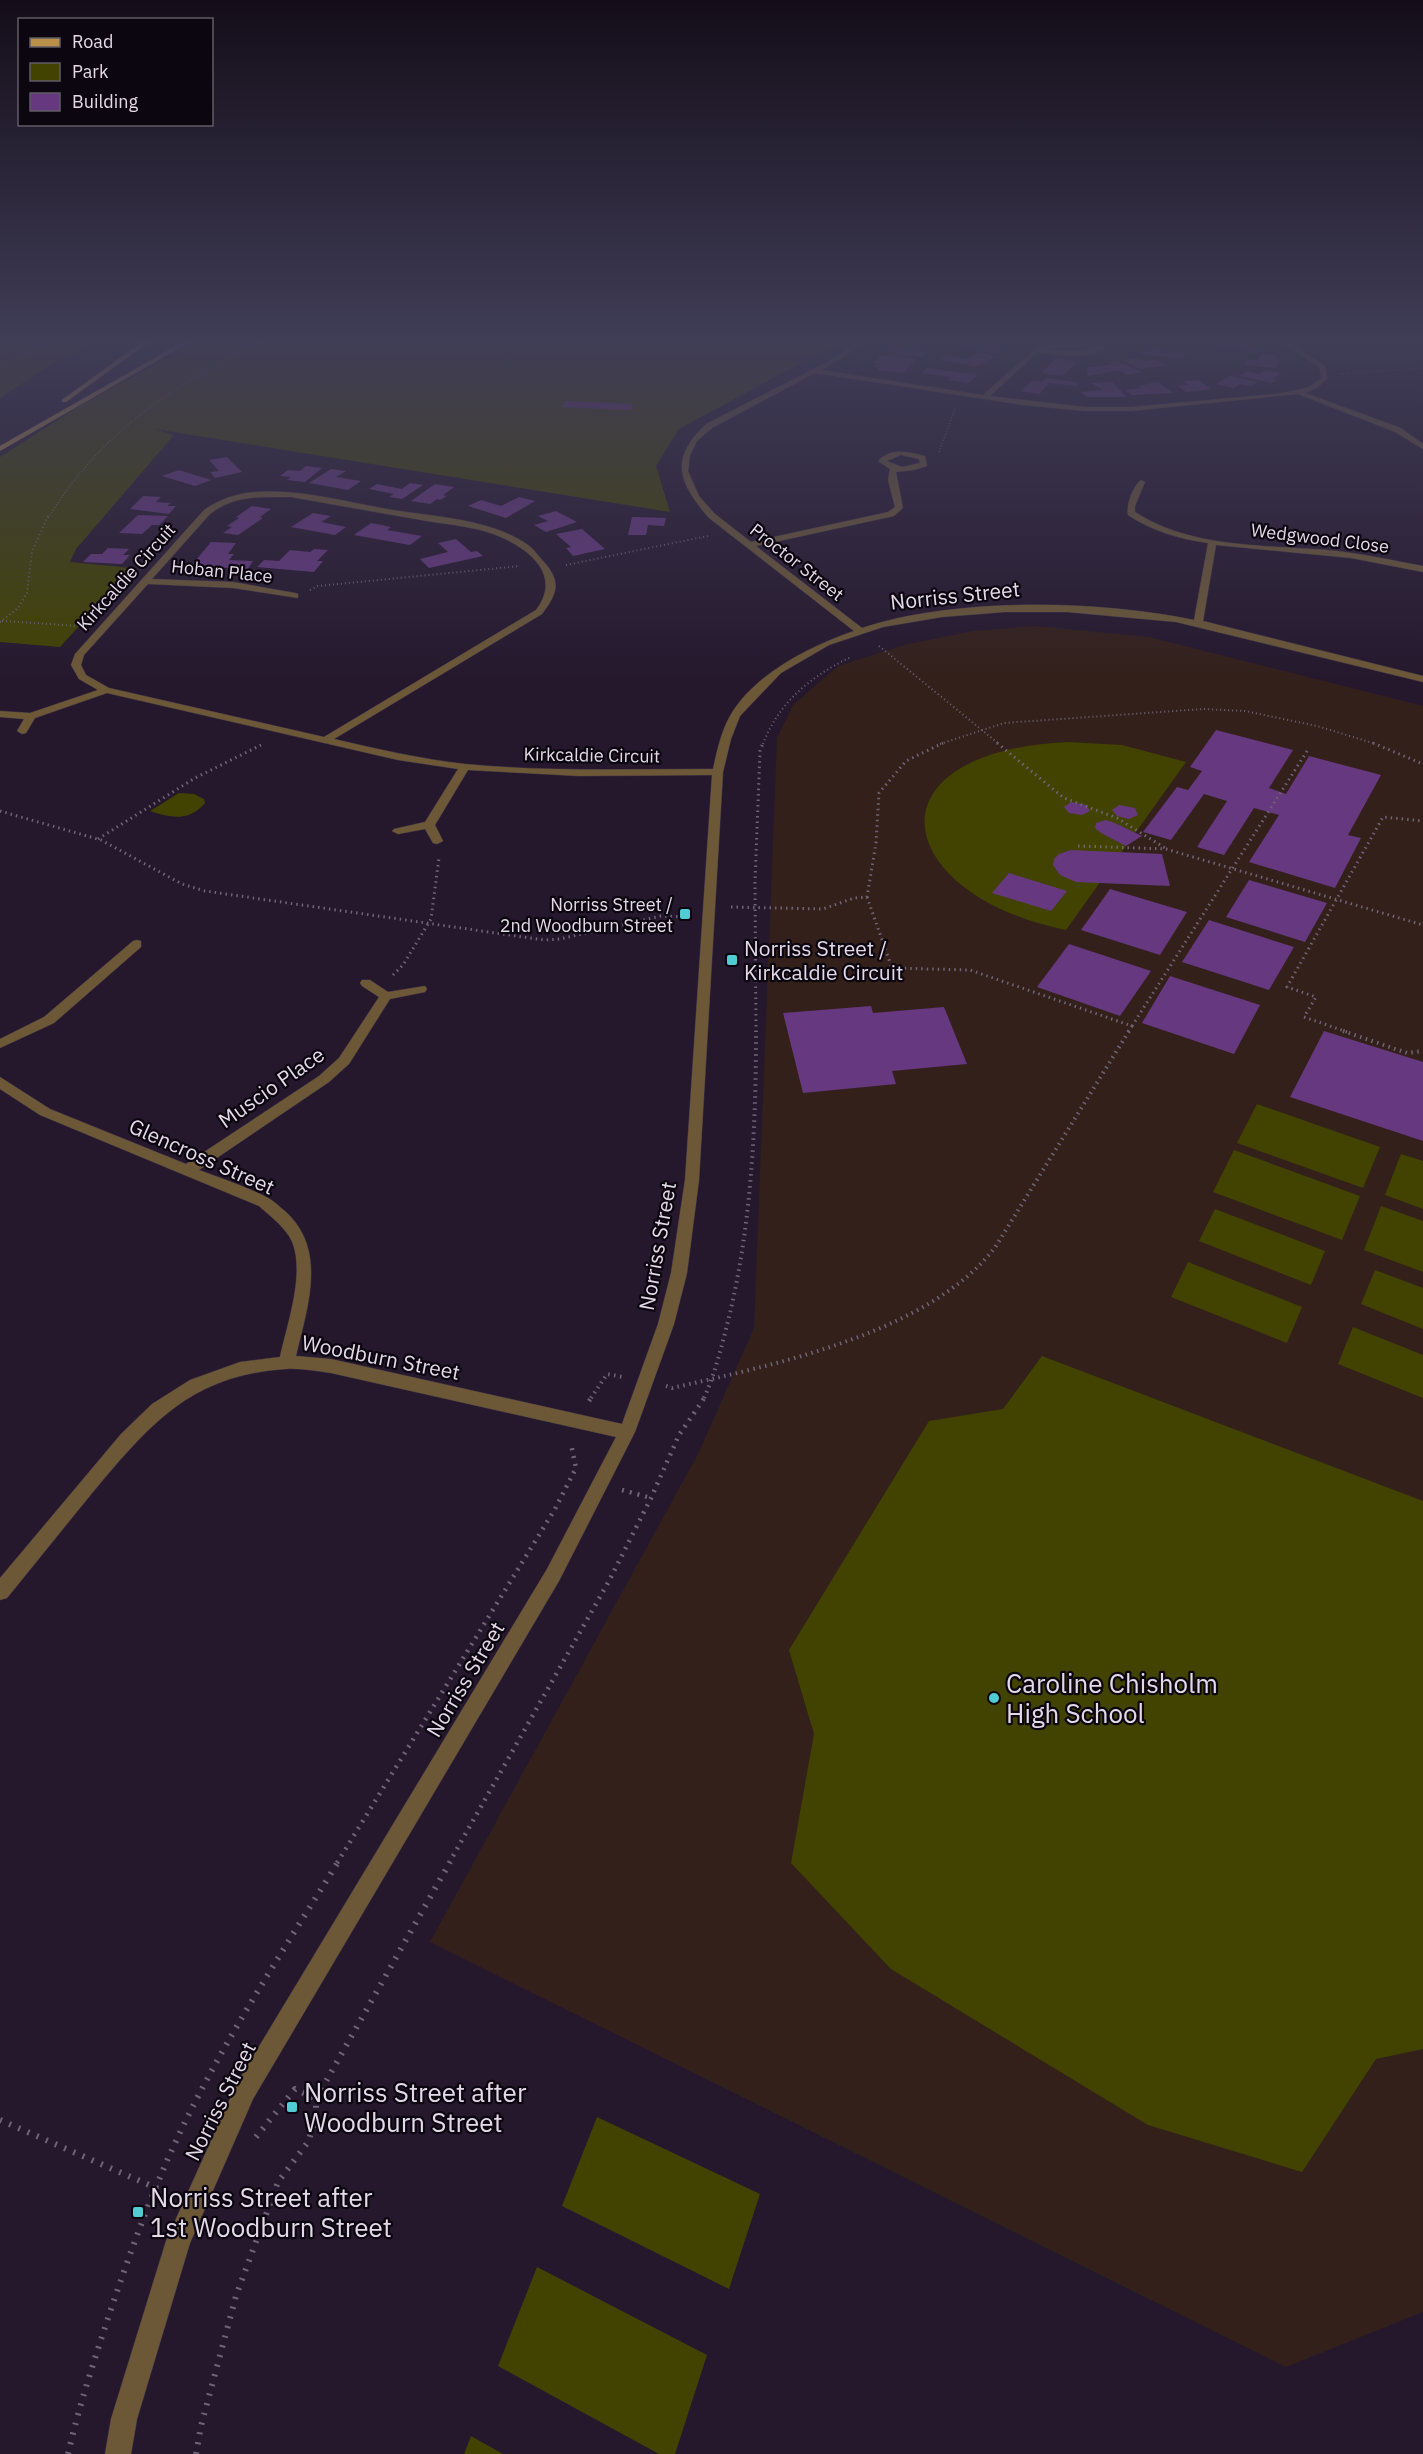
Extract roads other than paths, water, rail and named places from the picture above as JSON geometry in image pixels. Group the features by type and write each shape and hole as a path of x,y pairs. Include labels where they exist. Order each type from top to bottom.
{"street":[{"name":"Proctor Street","path":"687,454 684,471 689,489 712,516 860,631"},
{"path":"899,454 883,458 885,464 897,468 920,466 924,461 922,458 903,454"},
{"path":"750,545 891,514 899,508 891,476 892,471 897,468"},
{"name":"Wedgwood Close","path":"1141,482 1131,506 1131,513 1138,519 1160,529 1212,543 1352,555 1423,569"},
{"name":"Kirkcaldie Circuit","path":"324,741 539,612 549,598 552,585 544,566 521,543 494,532 291,495 262,494 235,498 214,506 80,654 76,665 82,677 106,690 324,741 398,758 465,767 579,773 718,772"},
{"path":"1198,623 1212,543"},
{"name":"Hoban Place","path":"145,581 233,585 295,596"},
{"name":"Norriss Street","path":"118,2454 124,2419 178,2241 245,2091 554,1575 627,1432 666,1324 679,1273 692,1180 718,772 725,735 739,709 760,685 804,655 860,631 931,615 1014,609 1104,611 1198,623 1423,679"},
{"path":"0,714 31,716 106,690"},
{"path":"22,731 31,716"},
{"path":"398,831 429,825 465,767"},
{"path":"429,825 437,841"},
{"path":"0,1044 50,1020 137,944"},
{"name":"Muscio Place","path":"188,1170 324,1079 344,1061 376,989 421,989"},
{"name":"Glencross Street","path":"0,1081 10,1091 45,1112 264,1202 287,1220 301,1244 305,1269 287,1362"},
{"name":"Woodburn Street","path":"0,1592 127,1439 158,1409 196,1386 240,1369 287,1362 331,1366 627,1432"}],"place":[{"name":"Norriss Street / 2nd Woodburn Street","path":"685,914"},
{"name":"Norriss Street / Kirkcaldie Circuit","path":"732,960"},
{"name":"Caroline Chisholm High School","path":"994,1698"},
{"name":"Norriss Street after Woodburn Street","path":"292,2107"},
{"name":"Norriss Street after 1st Woodburn Street","path":"138,2212"}]}
